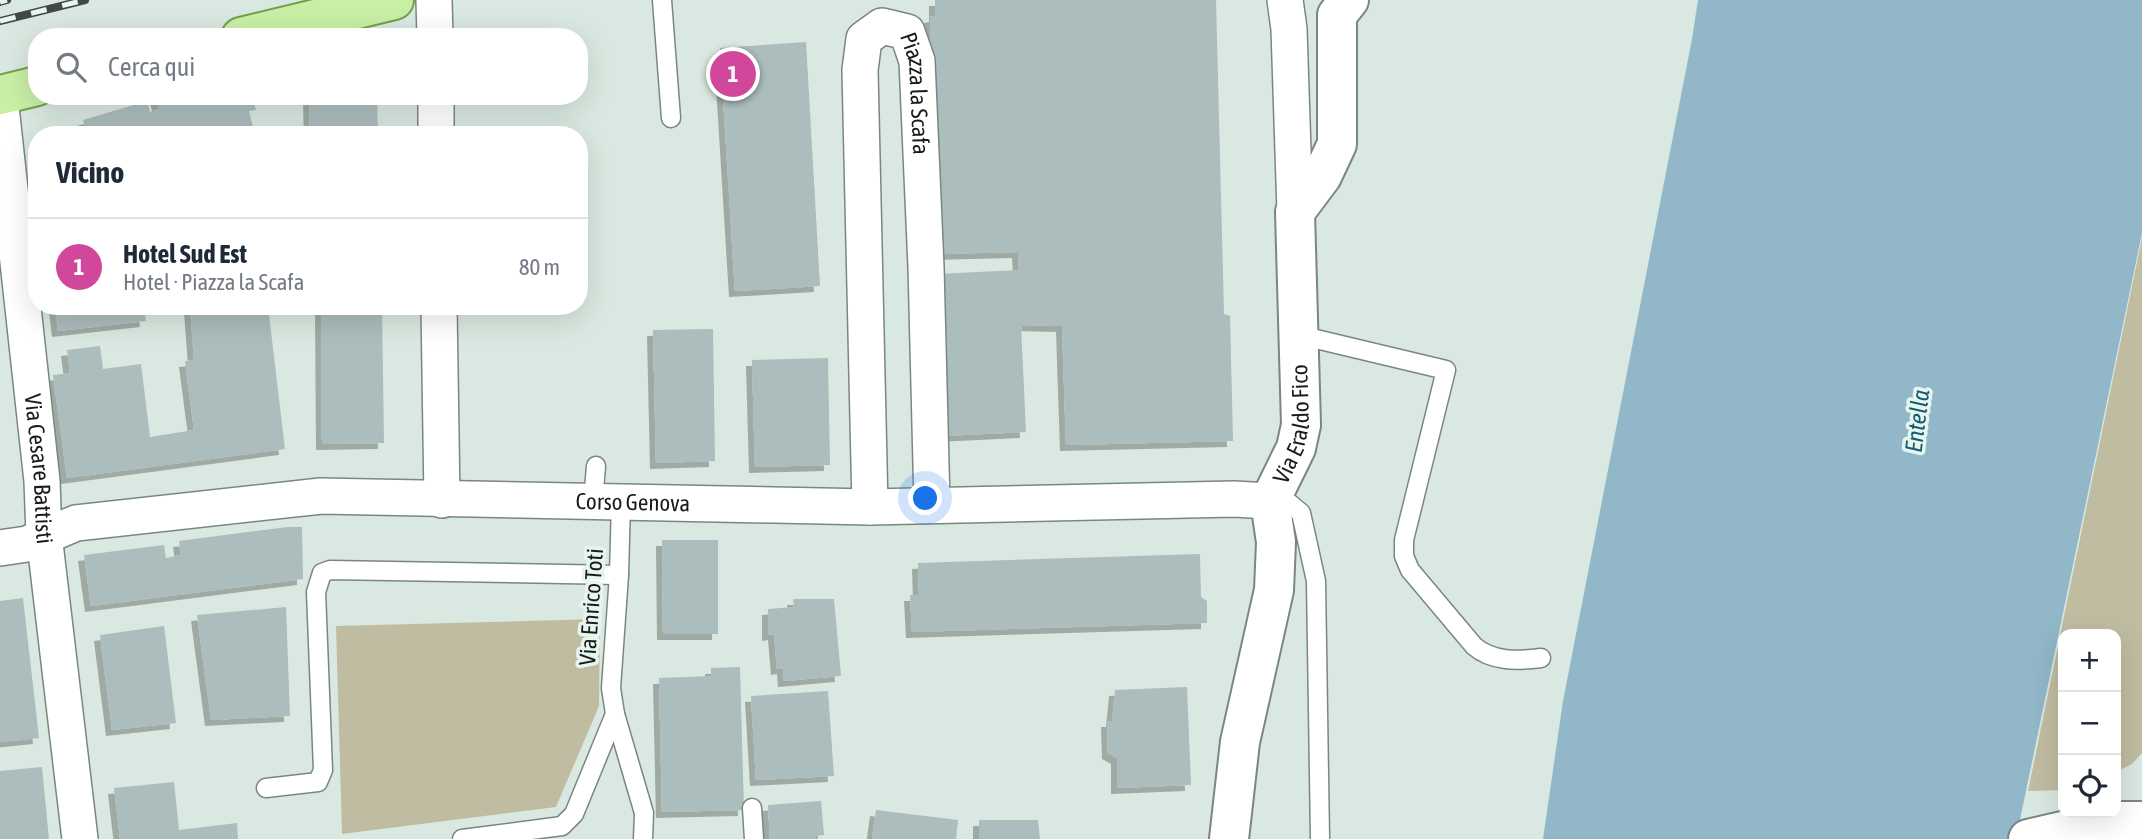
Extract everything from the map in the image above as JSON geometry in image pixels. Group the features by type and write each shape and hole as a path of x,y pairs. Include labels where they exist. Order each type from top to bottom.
{"main road":[{"path":"278,28 394,0"},
{"path":"0,96 28,88"}],"street":[{"path":"434,0 435,28"},
{"name":"Via Eraldo Fico","path":"1229,839 1240,742 1274,590 1276,542 1270,501 1296,449 1301,425 1289,29 1285,0"},
{"path":"1295,212 1322,176 1336,144 1337,15 1349,0"},
{"name":"Piazza la Scafa","path":"870,507 860,70 863,39 882,26 907,32 917,61 932,505"},
{"name":"Via Cesare Battisti","path":"0,96 40,467 44,535 80,839"},
{"path":"436,105 436,126"},
{"path":"439,315 442,500"},
{"name":"Corso Genova","path":"0,548 27,544 76,523 321,496 870,507 1234,499 1270,501"},
{"path":"2028,839 2124,821"}],"lane":[{"path":"662,0 671,118"},
{"path":"1299,335 1446,370 1405,540 1404,556 1410,570 1484,655 1519,661 1541,658"},
{"name":"Via Enrico Toti","path":"596,466 607,502 619,575 611,688 615,714 644,813 643,839"},
{"path":"1270,501 1289,503 1301,513 1317,582 1320,839"},
{"path":"266,788 318,782 323,770 317,592 322,573 330,570 619,575"},
{"name":"Via Enrico Toti","path":"462,839 562,826 574,814 615,714"},
{"path":"752,808 754,839"}],"shaded area":[{"path":"2142,238 2142,753 2132,764 2121,770 2121,629 2061,629"},
{"path":"600,619 599,706 556,807 342,834 336,626"},
{"path":"2058,645 2058,790 2028,791"}],"water":[{"name":"Entella","path":"1698,0 2142,0 2142,233 2016,839 1543,839 1563,701"}],"building":[{"path":"935,0 1216,0 1224,314 1230,316 1233,441 1066,445 1062,326 1021,325 1026,432 943,436 936,274 1019,270 1018,252 937,254 930,17 935,16"},
{"path":"806,42 820,286 735,291 720,48"},
{"path":"134,105 148,105 150,112 159,109 158,105 255,105 256,110 249,111 253,126 85,126 83,120"},
{"path":"309,105 377,105 378,126 310,126"},
{"path":"56,315 145,315 146,321 58,331"},
{"path":"191,315 269,315 285,449 67,478 53,375 70,373 67,350 100,346 103,369 141,364 150,437 194,430 185,361 194,360"},
{"path":"321,315 382,315 384,443 322,444"},
{"path":"713,329 715,461 656,463 653,330"},
{"path":"828,358 830,465 755,467 752,360"},
{"path":"302,527 303,579 91,606 84,555 164,545 166,558 181,555 179,541"},
{"path":"662,540 718,540 718,634 663,634"},
{"path":"1200,554 1201,597 1207,601 1207,623 912,632 910,595 919,595 918,563"},
{"path":"23,598 39,738 0,742 0,601"},
{"path":"793,599 834,599 841,676 784,681 783,668 777,669 774,634 768,635 768,609 794,607"},
{"path":"286,607 290,716 211,720 197,615"},
{"path":"164,626 176,723 112,730 100,635"},
{"path":"740,667 744,810 662,812 659,678 711,676 711,668"},
{"path":"1187,687 1191,785 1117,788 1117,758 1108,753 1107,721 1112,721 1115,690"},
{"path":"828,691 834,776 756,780 751,696"},
{"path":"42,767 49,839 0,839 0,771"},
{"path":"174,782 179,830 237,823 238,839 120,839 114,788"},
{"path":"821,801 824,835 816,836 816,839 770,839 768,805"},
{"path":"876,810 958,820 956,839 872,839"},
{"path":"979,820 1038,820 1040,839 979,839"}],"railway":[{"path":"0,2 7,0"},
{"path":"0,21 85,0"}],"place":[{"name":"Hotel Sud Est","path":"733,74"}]}
